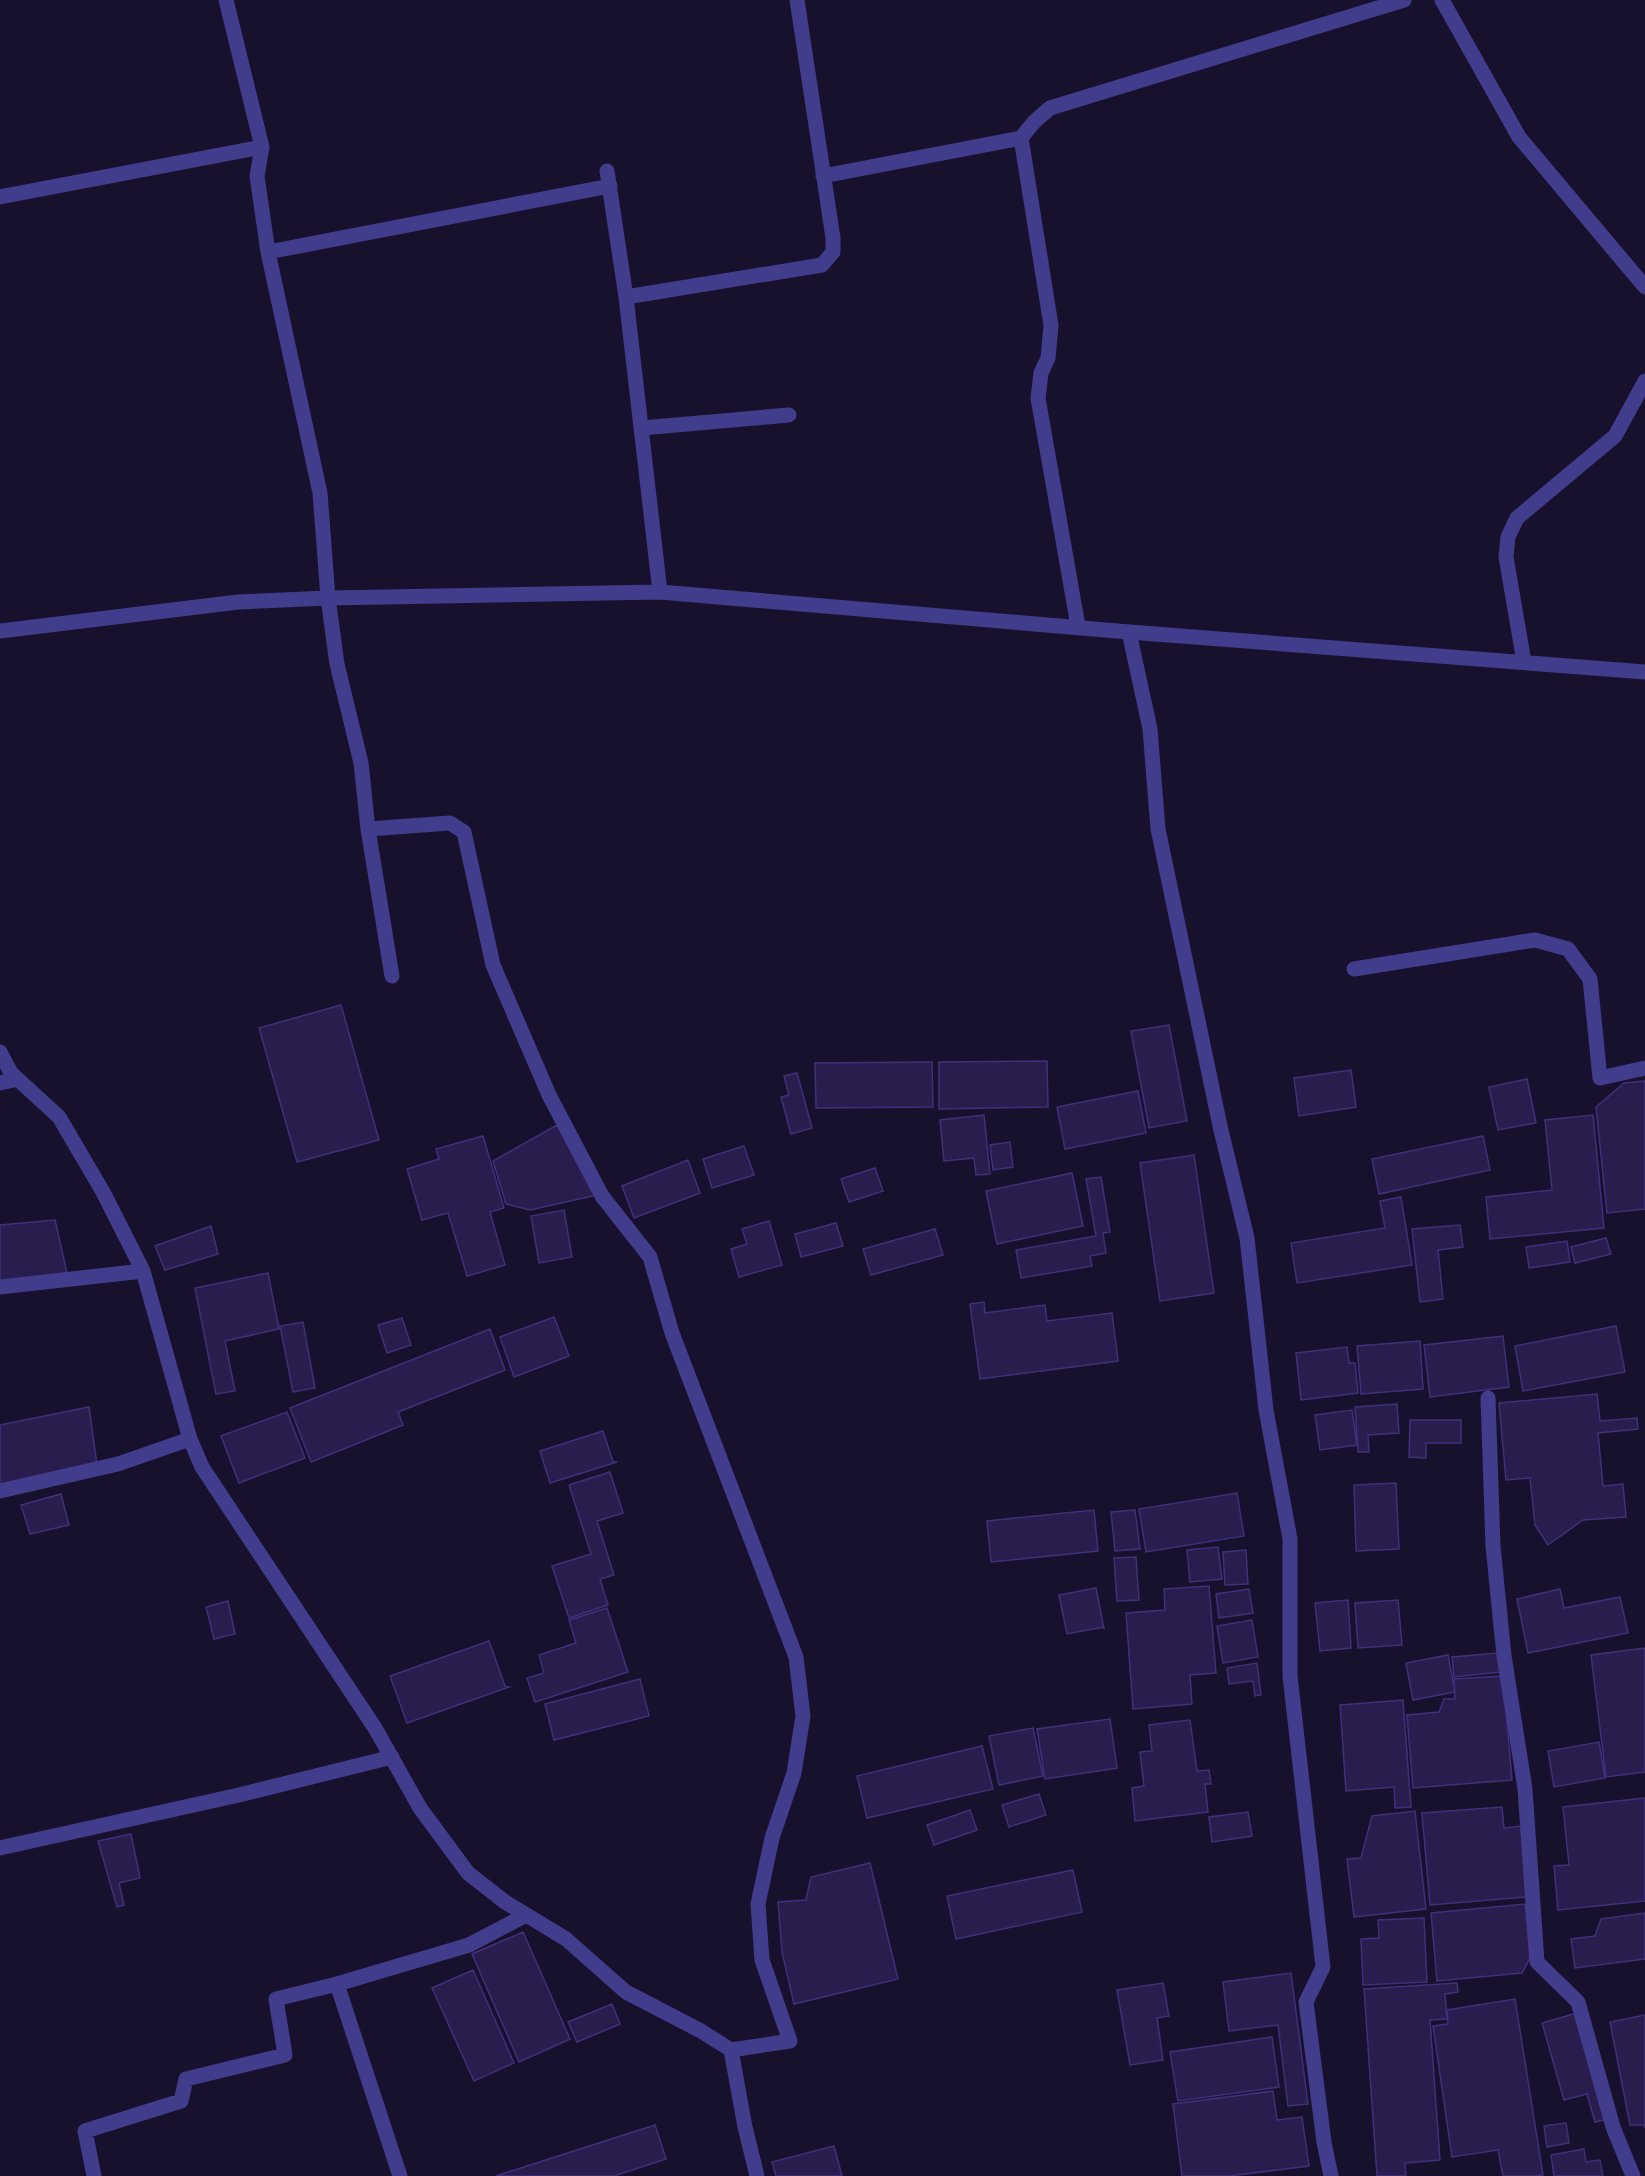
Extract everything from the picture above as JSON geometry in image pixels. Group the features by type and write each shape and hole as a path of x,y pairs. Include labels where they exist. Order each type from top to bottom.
{"street":[{"path":"226,0 262,147 257,176 268,252 320,493 328,598 337,664 361,764 368,829 392,976"},
{"path":"626,297 822,265 833,252 833,238 797,0"},
{"path":"823,176 1021,138 1050,108 1404,0"},
{"path":"1442,0 1519,137 1645,287"},
{"path":"1021,138 1051,325 1048,358 1041,373 1038,398 1078,626"},
{"path":"0,197 262,147"},
{"path":"268,252 609,179 626,297 660,592"},
{"path":"1524,662 1506,557 1508,537 1517,518 1615,436 1645,381"},
{"path":"642,428 789,415"},
{"path":"0,631 238,602 328,598 660,592 1129,632 1645,672"},
{"path":"1129,632 1150,729 1158,829 1220,1126 1247,1238 1266,1410 1290,1539 1290,1676 1323,1967 1306,2002 1324,2142 1331,2176"},
{"path":"0,1052 11,1073 59,1117 103,1192 142,1271 190,1439 202,1467 375,1728 420,1808 468,1873 505,1902 566,1939 626,1992 701,2031 731,2050 790,2041 762,1960 758,1904 772,1838 794,1773 803,1716 796,1657 672,1333 650,1257 602,1196 549,1095 493,965 464,832 450,823 368,829"},
{"path":"1354,969 1535,940 1568,949 1590,980 1600,1078 1645,1068"},
{"path":"0,1083 18,1080"},
{"path":"0,1287 142,1271"},
{"path":"1488,1398 1493,1546 1504,1656 1525,1789 1537,1962 1578,2002 1613,2127 1633,2176"},
{"path":"0,1491 118,1464 190,1439"},
{"path":"0,1848 239,1795 392,1757"},
{"path":"94,2176 85,2131 181,2101 186,2079 285,2055 276,1999 337,1984 469,1945 526,1915"},
{"path":"337,1984 400,2176"},
{"path":"731,2050 745,2127 757,2176"}],"building":[{"path":"341,1005 379,1140 297,1162 259,1028"},
{"path":"1169,1025 1187,1121 1149,1128 1131,1031"},
{"path":"1047,1061 1048,1107 939,1109 939,1062"},
{"path":"932,1062 933,1107 816,1108 815,1063"},
{"path":"1351,1070 1356,1107 1299,1116 1294,1078"},
{"path":"797,1073 812,1128 791,1134 781,1097 789,1095 784,1076"},
{"path":"1527,1079 1536,1123 1498,1130 1489,1087"},
{"path":"1645,1081 1645,1209 1607,1213 1596,1107 1624,1083"},
{"path":"1138,1091 1146,1133 1065,1149 1057,1107"},
{"path":"984,1115 990,1174 976,1175 974,1158 944,1161 940,1120"},
{"path":"1593,1115 1604,1228 1490,1239 1486,1197 1552,1190 1545,1120"},
{"path":"557,1125 597,1195 530,1210 506,1204 493,1161"},
{"path":"483,1136 504,1208 490,1212 505,1265 467,1276 448,1213 422,1220 407,1169 439,1159 436,1149"},
{"path":"1483,1136 1490,1170 1379,1194 1372,1159"},
{"path":"1010,1142 1013,1167 993,1170 990,1145"},
{"path":"744,1146 754,1175 712,1188 703,1159"},
{"path":"1194,1155 1214,1293 1160,1301 1140,1163"},
{"path":"688,1160 700,1193 634,1218 622,1186"},
{"path":"875,1168 883,1191 849,1202 841,1179"},
{"path":"1072,1173 1083,1226 997,1244 986,1191"},
{"path":"1101,1177 1110,1232 1103,1233 1106,1253 1090,1256 1092,1266 1021,1278 1016,1250 1096,1236 1086,1179"},
{"path":"1401,1197 1412,1265 1297,1283 1291,1243 1385,1228 1380,1201"},
{"path":"564,1210 572,1257 539,1263 531,1216"},
{"path":"55,1220 67,1273 0,1281 0,1225"},
{"path":"769,1221 782,1265 739,1277 731,1249 747,1244 742,1229"},
{"path":"836,1223 843,1246 801,1257 795,1234"},
{"path":"1460,1225 1463,1247 1438,1250 1443,1299 1420,1302 1412,1229"},
{"path":"211,1226 218,1254 165,1270 155,1246"},
{"path":"935,1229 943,1255 871,1275 863,1249"},
{"path":"1606,1238 1611,1254 1575,1263 1571,1247"},
{"path":"1567,1241 1570,1262 1529,1268 1526,1247"},
{"path":"268,1273 279,1329 225,1341 235,1391 216,1394 195,1288"},
{"path":"984,1302 985,1313 1045,1305 1047,1321 1112,1313 1118,1361 980,1379 970,1304"},
{"path":"554,1317 569,1356 514,1377 500,1337"},
{"path":"402,1318 411,1345 387,1353 378,1325"},
{"path":"303,1322 315,1388 293,1392 280,1326"},
{"path":"1616,1326 1625,1372 1523,1391 1515,1346"},
{"path":"490,1329 505,1370 398,1412 403,1425 311,1462 290,1408"},
{"path":"1503,1336 1509,1387 1430,1397 1424,1345"},
{"path":"1420,1341 1423,1389 1361,1394 1357,1346"},
{"path":"1347,1347 1349,1363 1355,1363 1358,1393 1301,1400 1296,1353"},
{"path":"1597,1394 1600,1421 1637,1418 1638,1429 1598,1433 1603,1486 1623,1484 1626,1517 1583,1520 1548,1545 1535,1525 1530,1478 1506,1480 1499,1403"},
{"path":"1397,1404 1399,1433 1368,1435 1369,1452 1358,1452 1355,1407"},
{"path":"89,1407 97,1465 0,1486 0,1425"},
{"path":"1352,1410 1357,1445 1320,1450 1315,1415"},
{"path":"287,1412 305,1458 239,1483 221,1436"},
{"path":"1410,1420 1461,1420 1461,1443 1426,1443 1426,1458 1409,1457"},
{"path":"603,1431 613,1462 617,1462 550,1483 540,1451"},
{"path":"610,1472 623,1513 597,1521 614,1575 600,1579 608,1605 569,1618 552,1566 591,1554 569,1485"},
{"path":"1396,1483 1399,1549 1356,1551 1354,1485"},
{"path":"1237,1493 1244,1536 1146,1552 1139,1509"},
{"path":"61,1494 69,1525 30,1534 21,1505"},
{"path":"1094,1510 1098,1551 991,1562 987,1521"},
{"path":"1135,1510 1140,1549 1115,1551 1111,1512"},
{"path":"1218,1547 1222,1579 1190,1582 1187,1550"},
{"path":"1246,1550 1248,1584 1225,1585 1223,1552"},
{"path":"1136,1557 1139,1600 1117,1601 1114,1558"},
{"path":"1209,1586 1216,1673 1190,1675 1192,1704 1133,1709 1126,1613 1165,1610 1164,1589"},
{"path":"1096,1588 1104,1627 1067,1634 1059,1595"},
{"path":"1249,1589 1253,1613 1219,1618 1216,1594"},
{"path":"1560,1589 1564,1608 1620,1597 1628,1633 1528,1653 1517,1599"},
{"path":"1348,1600 1351,1648 1320,1651 1315,1603"},
{"path":"1398,1600 1402,1645 1358,1648 1355,1603"},
{"path":"228,1601 235,1634 214,1639 206,1607"},
{"path":"607,1608 628,1672 535,1702 527,1678 544,1673 539,1655 576,1643 569,1620"},
{"path":"1252,1620 1258,1657 1223,1663 1217,1626"},
{"path":"489,1641 505,1686 509,1687 407,1723 390,1676"},
{"path":"1645,1648 1645,1772 1606,1777 1591,1655"},
{"path":"1498,1653 1500,1672 1454,1677 1452,1657"},
{"path":"1448,1655 1455,1692 1413,1700 1406,1663"},
{"path":"1257,1663 1261,1695 1255,1696 1253,1681 1229,1684 1227,1668"},
{"path":"1503,1676 1512,1780 1413,1788 1407,1715 1439,1712 1444,1699 1455,1699 1454,1679"},
{"path":"640,1679 649,1716 554,1740 545,1704"},
{"path":"1403,1700 1411,1807 1395,1808 1394,1787 1346,1791 1340,1705"},
{"path":"1110,1719 1117,1768 1045,1779 1037,1729"},
{"path":"1190,1720 1197,1771 1209,1770 1211,1784 1205,1784 1208,1812 1135,1821 1132,1788 1144,1786 1140,1752 1152,1751 1149,1725"},
{"path":"1033,1728 1043,1776 999,1785 989,1736"},
{"path":"1599,1742 1605,1778 1554,1787 1548,1751"},
{"path":"982,1746 993,1789 867,1818 857,1776"},
{"path":"1039,1794 1046,1815 1009,1827 1002,1805"},
{"path":"1645,1798 1645,1901 1558,1910 1554,1866 1569,1865 1563,1807"},
{"path":"1502,1807 1504,1828 1521,1826 1527,1897 1430,1905 1422,1813"},
{"path":"970,1810 977,1830 934,1845 927,1825"},
{"path":"1415,1811 1426,1909 1354,1917 1347,1859 1361,1858 1372,1816"},
{"path":"1248,1812 1252,1836 1212,1842 1209,1817"},
{"path":"131,1834 140,1878 119,1883 124,1905 117,1907 98,1841"},
{"path":"870,1863 898,1979 794,2004 782,1952 778,1902 806,1900 811,1877"},
{"path":"1073,1870 1082,1912 956,1939 947,1896"},
{"path":"1525,1904 1530,1958 1522,1973 1437,1981 1431,1913"},
{"path":"1645,1913 1645,1959 1575,1968 1571,1939 1595,1936 1601,1919"},
{"path":"1424,1918 1427,1982 1363,1985 1361,1939 1379,1938 1378,1920"},
{"path":"523,1932 570,2039 519,2062 472,1954"},
{"path":"473,1970 514,2063 474,2081 432,1988"},
{"path":"1291,1973 1308,2104 1288,2106 1278,2025 1229,2031 1223,1982"},
{"path":"1163,1983 1169,2016 1157,2018 1163,2060 1130,2065 1117,1990"},
{"path":"1457,1983 1458,1992 1445,1994 1447,2019 1430,2020 1440,2160 1405,2163 1406,2176 1377,2176 1364,1989"},
{"path":"1515,1999 1543,2175 1503,2176 1498,2150 1452,2157 1433,2026 1448,2024 1447,2010"},
{"path":"612,2004 620,2024 577,2042 568,2022"},
{"path":"1577,2013 1608,2119 1595,2122 1587,2094 1564,2100 1542,2023"},
{"path":"1645,2015 1645,2128 1644,2125 1630,2125 1610,2022"},
{"path":"1272,2037 1279,2087 1178,2101 1170,2052"},
{"path":"1273,2091 1277,2120 1302,2117 1309,2166 1229,2176 1182,2176 1173,2104"},
{"path":"1566,2123 1569,2143 1547,2147 1544,2126"},
{"path":"655,2125 666,2159 614,2176 496,2176"},
{"path":"834,2146 842,2176 776,2176 772,2162"},
{"path":"1584,2149 1586,2162 1600,2160 1603,2176 1554,2176 1551,2155"}]}
